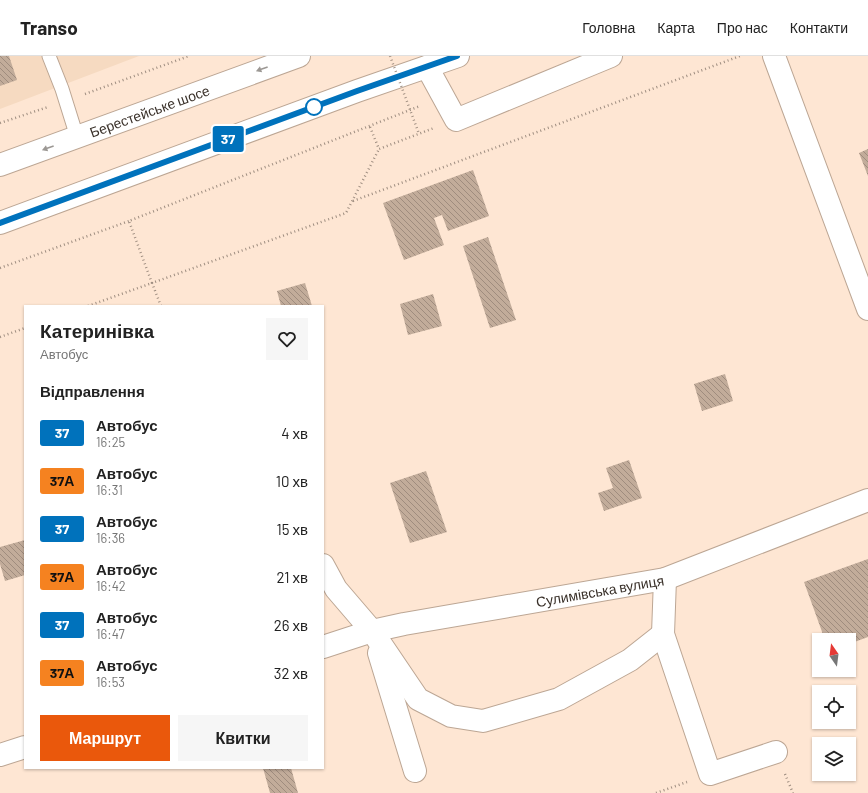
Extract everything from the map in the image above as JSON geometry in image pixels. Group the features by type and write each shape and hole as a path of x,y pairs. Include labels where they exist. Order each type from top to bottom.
{"main road":[{"name":"Берестейське шосе","path":"1,160 77,137 299,56"},
{"path":"0,223 458,56"},
{"path":"427,67 456,120 611,56"},
{"path":"774,56 868,309"},
{"name":"Сулимівська вулиця","path":"324,648 372,631 404,624 665,579 868,500"},
{"path":"324,567 336,589 372,631 418,699 451,716 483,721 559,699 630,660 663,634"},
{"path":"665,579 663,634 710,774 776,752"},
{"path":"372,631 415,771"},
{"path":"0,755 24,747"}],"lane":[{"path":"49,56 66,101 77,137"}],"path":[{"path":"0,123 66,101 189,56"},
{"path":"390,56 419,134"},
{"path":"352,201 740,56"},
{"path":"0,268 129,221 443,97"},
{"path":"91,305 346,213 379,150 456,120"},
{"path":"370,127 379,150"},
{"path":"129,221 160,305"},
{"path":"0,338 24,328"},
{"path":"656,793 710,774"}],"shaded area":[{"path":"0,56 139,56 0,109"}],"building":[{"path":"0,56 9,56 17,80 0,86"},
{"path":"868,149 868,176 859,153"},
{"path":"473,170 489,216 448,231 442,215 434,218 444,245 404,260 383,203"},
{"path":"488,237 516,320 490,328 463,246"},
{"path":"305,283 312,305 281,305 277,291"},
{"path":"433,294 442,326 408,335 400,304"},
{"path":"725,374 733,401 702,411 694,384"},
{"path":"629,460 642,498 604,511 598,493 613,488 606,468"},
{"path":"426,471 447,532 410,543 390,483"},
{"path":"24,540 24,575 5,581 0,564 0,547"},
{"path":"868,559 868,637 856,641 856,633 822,633 804,582"},
{"path":"263,769 291,769 298,793 270,793"}],"bus line":[{"name":"37","path":"0,223 357,91 457,56"}]}
